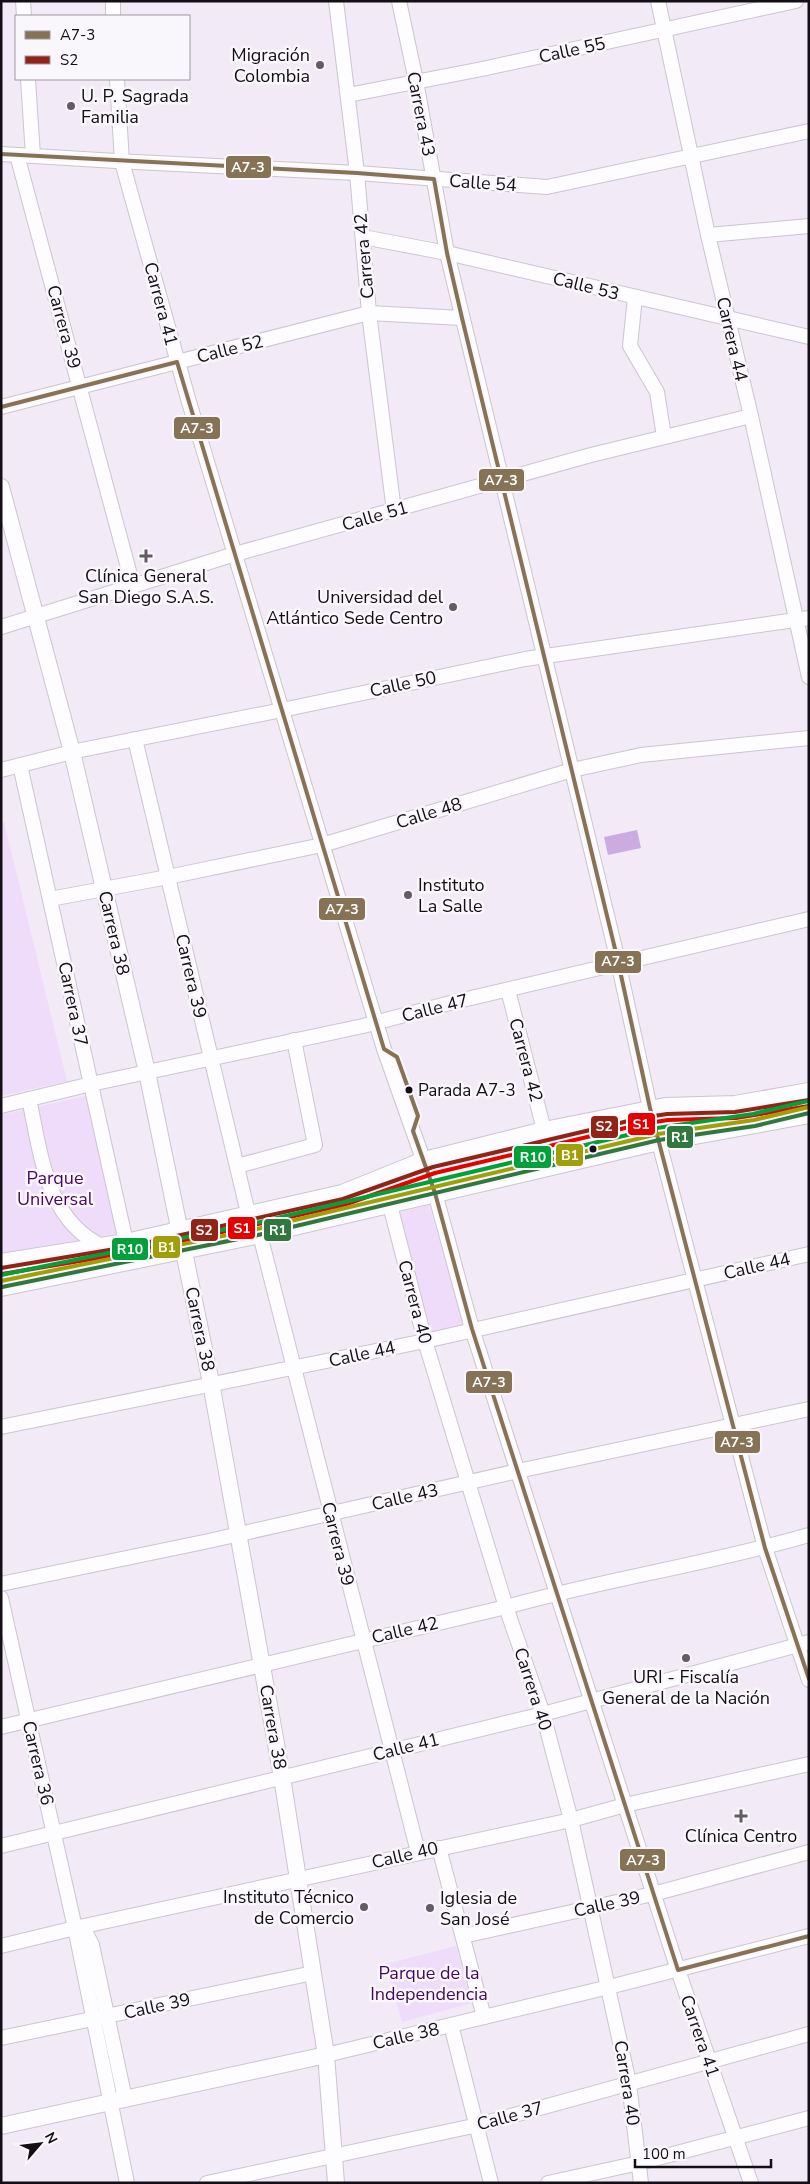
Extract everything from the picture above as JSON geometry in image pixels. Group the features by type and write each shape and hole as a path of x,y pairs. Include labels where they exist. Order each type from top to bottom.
{"main road":[{"name":"Carrera 38","path":"1,487 72,752 147,1072 211,1383 282,1778 326,2055 336,2183"},
{"path":"1,1262 104,1247 342,1193 424,1160 544,1130 650,1108 679,1105 735,1104 809,1092"},
{"path":"1,1288 184,1249 260,1235 435,1193 660,1143 809,1115"},
{"name":"Calle 38","path":"1,2126 326,2055"}],"street":[{"path":"23,1 24,15"},
{"path":"112,1 113,15"},
{"name":"Carrera 42","path":"336,1 364,237 369,313 394,511"},
{"name":"Carrera 43","path":"399,1 447,252 619,965 650,1108 765,1548 803,1644 809,1680"},
{"name":"Carrera 44","path":"658,1 727,319 802,620 809,677"},
{"name":"Calle 55","path":"348,94 416,82 796,1"},
{"path":"28,80 33,156"},
{"name":"Carrera 41","path":"117,80 122,162 177,362 322,845 384,1049 435,1193 472,1329 653,1894 751,2183"},
{"name":"Calle 54","path":"1,154 122,162 357,173 547,187 809,131"},
{"name":"Carrera 39","path":"17,154 133,586"},
{"path":"708,235 809,226"},
{"name":"Calle 53","path":"364,237 447,252 635,298 809,337"},
{"path":"635,298 630,346 657,392 664,437"},
{"name":"Calle 52","path":"1,407 369,313 462,318"},
{"name":"Calle 51","path":"1,627 235,554 501,480 751,416"},
{"name":"Calle 50","path":"1,770 72,752 544,656 802,620"},
{"name":"Calle 48","path":"50,899 322,845 572,770 641,755 809,738"},
{"name":"Carrera 39","path":"135,739 248,1213"},
{"name":"Carrera 37","path":"20,765 126,1242"},
{"name":"Calle 47","path":"1,1106 91,1084 377,1023 809,919"},
{"name":"Carrera 42","path":"508,990 544,1130"},
{"path":"237,1166 315,1145 294,1040"},
{"path":"29,1100 46,1176 53,1197 75,1227 89,1239 104,1247"},
{"name":"Carrera 40","path":"390,1204 425,1341 506,1607 543,1714 571,1820 629,2083 641,2183"},
{"name":"Carrera 39","path":"260,1235 418,1852"},
{"name":"Calle 44","path":"1,1427 425,1341 809,1254"},
{"name":"Calle 43","path":"1,1584 809,1409"},
{"name":"Calle 42","path":"1,1727 262,1666 557,1593 765,1548 809,1535"},
{"name":"Carrera 36","path":"1,1598 75,1928 101,2018 118,2101 127,2183"},
{"name":"Calle 41","path":"1,1846 543,1714 803,1644"},
{"name":"Calle 40","path":"1,1946 418,1852 571,1820 625,1805 809,1764"},
{"path":"439,1848 484,2017"},
{"name":"Calle 39","path":"463,1936 653,1894 809,1852"},
{"name":"Calle 38","path":"326,2055 678,1970 809,1936"},
{"name":"Calle 39","path":"1,2038 313,1973"},
{"path":"451,2025 478,2125 491,2183"},
{"name":"Calle 37","path":"207,2183 478,2125 809,2034"},
{"path":"548,2183 639,2163 809,2118"}],"green space":[{"path":"4,822 67,1081 1,1096 1,823"},
{"name":"Parque Universal","path":"90,1095 120,1233 1,1253 1,1115"},
{"path":"429,1205 465,1325 428,1334 396,1214"},
{"name":"Parque de la Independencia","path":"456,1946 472,2003 402,2022 386,1964"}],"shaded area":[{"path":"637,830 641,848 608,855 604,837"}],"transit line":[{"name":"A7-3","path":"1,154 357,173 434,179 447,253 462,318 617,957 650,1108 765,1548 809,1679"},
{"name":"A7-3","path":"1,407 177,362 384,1049 397,1057 418,1116 413,1131 435,1193 472,1329 678,1970 809,1936"},
{"name":"S2","path":"1,1268 127,1247 343,1199 433,1167 641,1118 667,1114 735,1112 809,1100"},
{"name":"R10","path":"1,1275 256,1223 657,1128 753,1114 808,1101"},
{"name":"S1","path":"2,1274 128,1253 344,1205 435,1173 642,1124 668,1120 736,1118 809,1106"},
{"name":"B1","path":"1,1281 257,1229 658,1134 754,1120 809,1107"},
{"name":"R1","path":"2,1287 258,1235 659,1140 755,1126 809,1113"}],"place":[{"name":"Migración Colombia","path":"320,65"},
{"name":"U. P. Sagrada Familia","path":"71,106"},
{"name":"Clínica General San Diego S.A.S.","path":"146,556"},
{"name":"Universidad del Atlántico Sede Centro","path":"453,607"},
{"name":"Instituto La Salle","path":"408,895"},
{"name":"Parada A7-3","path":"409,1090"},
{"name":"URI - Fiscalía General de la Nación","path":"686,1658"},
{"name":"Clínica Centro","path":"741,1816"},
{"name":"Instituto Técnico de Comercio","path":"364,1907"},
{"name":"Iglesia de San José","path":"430,1908"}]}
